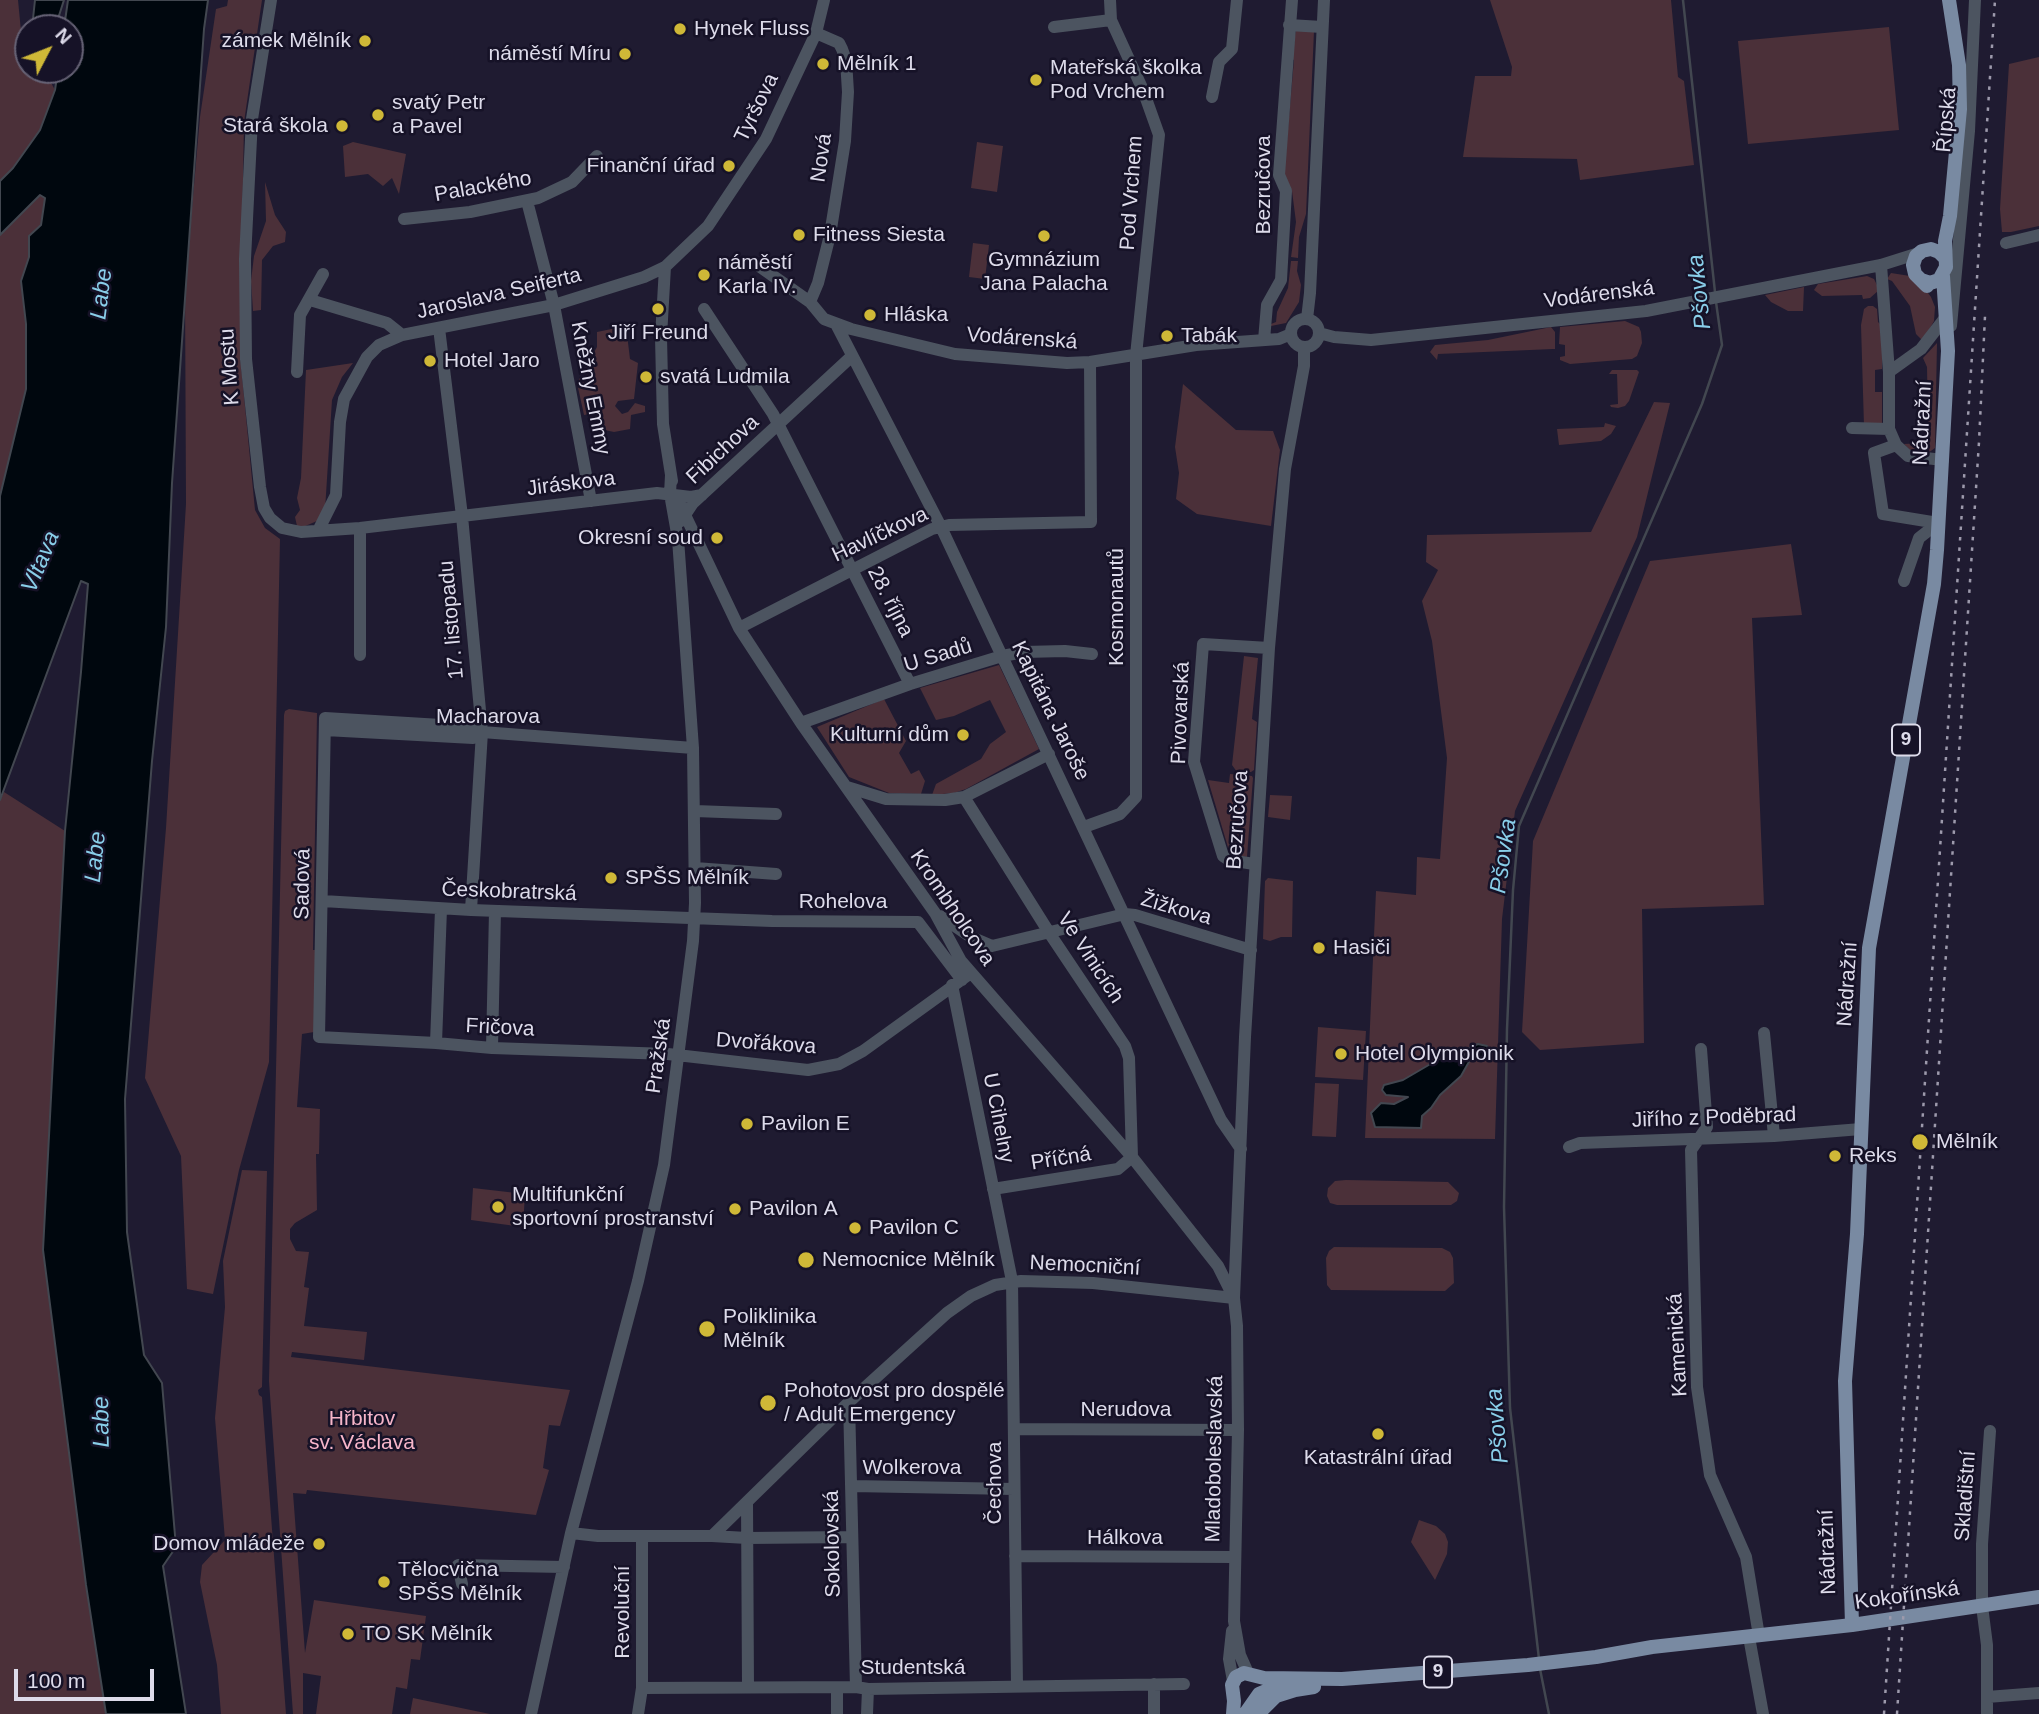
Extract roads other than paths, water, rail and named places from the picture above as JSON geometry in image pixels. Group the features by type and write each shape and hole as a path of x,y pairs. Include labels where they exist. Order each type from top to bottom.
{"main road":[{"name":"Řípská","path":"1945,258 1960,98 1958,55 1949,0"},
{"name":"Řípská","path":"1923,251 1951,199"},
{"path":"1923,251 1939,252 1945,258"},
{"name":"9","path":"1919,279 1913,265 1923,251"},
{"name":"9","path":"1943,276 1945,258"},
{"path":"1919,279 1930,283 1943,276"},
{"name":"Nádražní","path":"1852,1625 1845,1381 1857,1234 1869,948 1934,584 1948,351 1943,276"},
{"name":"Nádražní","path":"1919,279 1933,293 1945,318"},
{"name":"Kokořínská","path":"1251,1674 1295,1680 1342,1679 1534,1664 1652,1647 1852,1625 2039,1597"},
{"path":"1251,1674 1240,1674 1233,1688 1240,1701 1257,1703"},
{"name":"Mladoboleslavská","path":"1251,1674 1259,1681 1257,1703"},
{"name":"9","path":"1257,1703 1342,1679"},
{"name":"Kokořínská","path":"1257,1703 1272,1687 1295,1680"},
{"name":"Mladoboleslavská","path":"1233,1688 1233,1714"},
{"path":"1245,1714 1257,1703"}],"street":[{"name":"K Mostu","path":"271,0 252,119 245,259 246,359 264,508 270,518 282,528 293,532 360,528"},
{"name":"Tyršova","path":"665,267 708,226 766,139 816,33 824,0"},
{"name":"Pod Vrchem","path":"1110,0 1111,20 1143,90 1159,135 1136,355"},
{"path":"1212,97 1219,62 1232,49 1237,0"},
{"name":"Bezručova","path":"1265,340 1267,305 1281,280 1286,191 1279,175 1292,0"},
{"path":"1307,319 1324,0"},
{"name":"Řípská","path":"1957,244 1969,131 1975,0"},
{"path":"1054,27 1111,20"},
{"path":"1289,25 1322,27"},
{"name":"Nová","path":"810,302 818,283 831,230 845,141 848,92 846,60 839,43 816,33"},
{"path":"1960,98 1972,42"},
{"name":"Palackého","path":"404,219 470,212 527,201 572,183 597,156"},
{"name":"Kněžny Emmy","path":"527,201 554,305 592,501"},
{"path":"2006,243 2039,235"},
{"name":"Nádražní","path":"1948,351 1957,244"},
{"name":"Vodárenská","path":"1320,333 1371,341 1646,311 1881,265 1923,251"},
{"path":"1881,265 1889,372 1889,429 1896,445 1908,456 1943,460"},
{"name":"Vodárenská","path":"1881,265 1906,270 1919,279"},
{"path":"759,266 810,302"},
{"name":"Jaroslava Seiferta","path":"319,529 336,495 344,398 367,357 379,345 402,335 554,305 644,277 665,267"},
{"name":"Pražská","path":"665,267 660,337 663,424 683,516 678,545"},
{"path":"297,372 300,316 323,274"},
{"path":"310,300 387,323 402,335"},
{"name":"Kapitána Jaroše","path":"810,302 824,318 836,324 940,527 1221,1120 1241,1149"},
{"path":"704,309 779,425"},
{"path":"1889,372 1921,349 1945,318"},
{"path":"1307,319 1316,323 1320,333 1313,345 1304,347 1294,341 1292,334 1297,321 1307,319"},
{"name":"Vodárenská","path":"836,324 955,354 1067,363 1090,362 1196,345 1279,339 1292,334"},
{"name":"17. listopadu","path":"439,328 462,516 482,732 471,911"},
{"name":"Bezručova","path":"1234,1298 1254,864 1269,648 1285,469 1302,379 1304,347"},
{"name":"Kosmonautů","path":"1084,827 1121,814 1136,797 1136,355"},
{"name":"Fibichova","path":"683,516 702,495 852,357"},
{"name":"Havlíčkova","path":"739,628 852,568 940,527 1091,522 1090,362"},
{"name":"28. října","path":"779,425 910,684"},
{"path":"1852,428 1889,429"},
{"path":"1896,445 1874,453 1882,514 1938,523"},
{"path":"675,488 702,495"},
{"name":"Pražská","path":"531,1714 571,1533 638,1281 664,1166 695,918 693,748 675,488"},
{"name":"Jiráskova","path":"360,528 657,493 675,488"},
{"name":"Krombholcova","path":"683,516 739,628 801,723 935,913 961,961 961,979 1132,1157 1218,1266 1234,1298"},
{"path":"1904,581 1919,538 1938,523"},
{"path":"360,528 360,655"},
{"path":"678,545 693,543 700,546"},
{"name":"Pivovarská","path":"1254,864 1229,860 1223,856 1194,762 1203,644 1269,648"},
{"name":"U Sadů","path":"801,723 910,684 1002,656 1038,652 1092,654"},
{"name":"Macharova","path":"325,724 473,738 482,732 693,748"},
{"name":"Sadová","path":"319,1037 325,724"},
{"path":"848,789 847,787 886,799 945,800 964,797 1049,754"},
{"name":"Ve Vinicích","path":"964,797 1125,1046 1129,1058 1132,1157"},
{"path":"695,811 776,814"},
{"path":"695,868 776,874"},
{"name":"Českobratrská","path":"323,901 471,911 695,918"},
{"path":"436,1042 440,909"},
{"path":"492,1048 495,911"},
{"name":"Žižkova","path":"935,913 971,937 992,946 1125,914 1251,950"},
{"name":"Rohelova","path":"695,918 918,922 961,979"},
{"name":"Dvořákova","path":"678,1055 808,1070 839,1064 863,1051 961,979"},
{"name":"U Cihelny","path":"961,979 993,1189 1012,1281"},
{"path":"1764,1033 1774,1136"},
{"name":"Fričova","path":"319,1037 436,1042 492,1048 678,1055"},
{"name":"Kamenická","path":"1701,1049 1707,1127 1691,1150 1698,1387 1710,1475 1746,1557 1749,1637 1763,1714"},
{"name":"Jiřího z Poděbrad","path":"1569,1147 1580,1143 1774,1136 1861,1129"},
{"name":"Příčná","path":"993,1189 1118,1169 1132,1157"},
{"name":"Nemocniční","path":"712,1536 849,1402 947,1312 982,1289 1012,1281 1093,1283 1234,1298"},
{"name":"Čechova","path":"1012,1281 1017,1686"},
{"name":"Mladoboleslavská","path":"1233,1688 1229,1659 1234,1620 1238,1430 1234,1298"},
{"name":"Sokolovská","path":"849,1402 852,1537 862,1688 867,1714"},
{"name":"Nerudova","path":"1014,1429 1238,1430"},
{"name":"Skladištní","path":"1987,1714 1982,1544 1990,1431"},
{"name":"Wolkerova","path":"852,1486 1014,1489"},
{"path":"747,1502 748,1687"},
{"path":"571,1533 598,1536 852,1537"},
{"name":"Revoluční","path":"638,1714 642,1688 642,1536"},
{"name":"Hálkova","path":"1015,1556 1235,1557"},
{"path":"462,1584 458,1565 564,1567"},
{"name":"Mladoboleslavská","path":"1234,1620 1240,1655 1251,1674"},
{"path":"1154,1684 1154,1714"},
{"name":"Studentská","path":"642,1688 1184,1684"},
{"path":"836,1714 837,1688"},
{"path":"1987,1697 2039,1693"}],"water":[{"path":"35,0 64,0 60,14 34,14"},
{"path":"68,0 208,0 172,483 166,627 152,761 125,1099 127,1232 144,1355 162,1383 176,1547 163,1566 186,1714 106,1714 86,1585 43,1250 65,831 88,584 81,581 0,800 0,496 26,389 26,324 21,281 29,257 29,236 41,225 45,198 40,195 0,235 0,181 13,168 40,130 56,84 84,84 84,14 66,14"},
{"path":"1478,1044 1487,1046 1489,1050 1481,1058 1470,1060 1461,1076 1422,1116 1421,1128 1375,1127 1371,1113 1381,1103 1394,1104 1408,1097 1386,1095 1382,1090 1384,1085 1403,1080 1439,1059 1473,1055 1467,1052"}],"waterway":[{"name":"Pšovka","path":"1683,0 1715,292"},
{"name":"Pšovka","path":"1539,1659 1510,1408 1504,1207 1507,1029 1513,890 1519,826 1702,404 1722,345 1716,302"},
{"name":"Pšovka","path":"1540,1669 1549,1714"}],"railway":[{"path":"1884,1714 1995,0"},
{"path":"1897,1714 1985,316"}],"place":[{"name":"Hynek Fluss","path":"680,29"},
{"name":"zámek Mělník","path":"365,41"},
{"name":"náměstí Míru","path":"625,54"},
{"name":"Mělník 1","path":"823,64"},
{"name":"Mateřská školka Pod Vrchem","path":"1036,80"},
{"name":"svatý Petr a Pavel","path":"378,115"},
{"name":"Stará škola","path":"342,126"},
{"name":"Finanční úřad","path":"729,166"},
{"name":"Fitness Siesta","path":"799,235"},
{"name":"Gymnázium Jana Palacha","path":"1044,236"},
{"name":"náměstí Karla IV.","path":"704,275"},
{"name":"Jiří Freund","path":"658,309"},
{"name":"Hláska","path":"870,315"},
{"name":"Tabák","path":"1167,336"},
{"name":"Hotel Jaro","path":"430,361"},
{"name":"svatá Ludmila","path":"646,377"},
{"name":"Okresní soud","path":"717,538"},
{"name":"Kulturní dům","path":"963,735"},
{"name":"SPŠS Mělník","path":"611,878"},
{"name":"Hasiči","path":"1319,948"},
{"name":"Hotel Olympionik","path":"1341,1054"},
{"name":"Pavilon E","path":"747,1124"},
{"name":"Mělník","path":"1920,1142"},
{"name":"Reks","path":"1835,1156"},
{"name":"Multifunkční sportovní prostranství","path":"498,1207"},
{"name":"Pavilon A","path":"735,1209"},
{"name":"Pavilon C","path":"855,1228"},
{"name":"Nemocnice Mělník","path":"806,1260"},
{"name":"Poliklinika Mělník","path":"707,1329"},
{"name":"Pohotovost pro dospělé / Adult Emergency","path":"768,1403"},
{"name":"Katastrální úřad","path":"1378,1434"},
{"name":"Domov mládeže","path":"319,1544"},
{"name":"Tělocvična SPŠS Mělník","path":"384,1582"},
{"name":"TO SK Mělník","path":"348,1634"}],"water label":[{"name":"Labe","path":"102,294"},
{"name":"Vltava","path":"41,562"},
{"name":"Labe","path":"96,857"},
{"name":"Labe","path":"102,1422"}],"park label":[{"name":"Hřbitov sv. Václava","path":"362,1431"}]}
